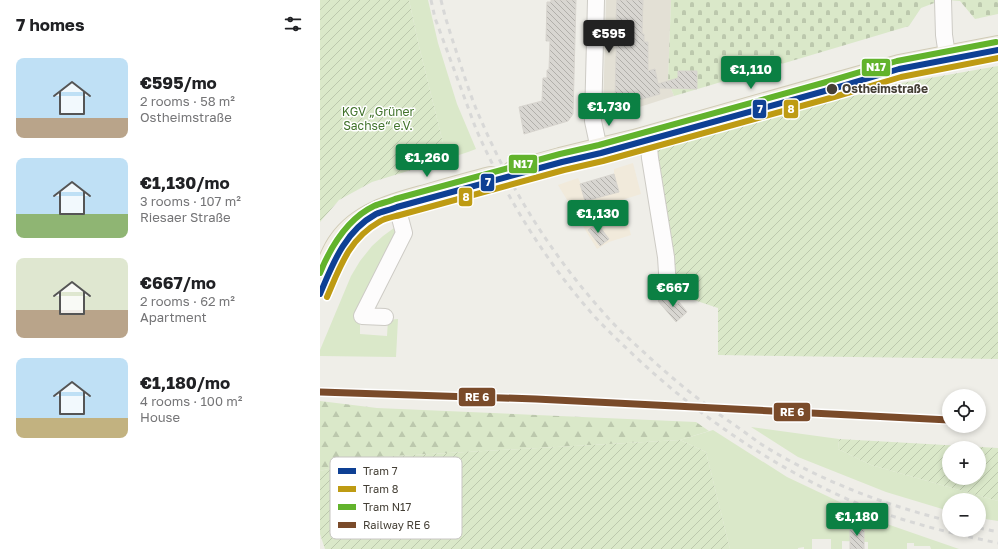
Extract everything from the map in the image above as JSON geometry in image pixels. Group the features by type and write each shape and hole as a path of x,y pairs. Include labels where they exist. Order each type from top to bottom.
{"main road":[{"path":"513,171 648,136 899,65 998,46"},
{"path":"320,282 331,254 339,240 353,226 374,212 396,203 491,177"}],"street":[{"path":"596,0 593,122 599,149"},
{"path":"943,0 944,34 947,55"},
{"path":"648,136 650,158 666,257 668,288"},
{"path":"385,318 362,316 404,233 396,203"}],"shaded area":[{"path":"606,0 671,0 668,81 674,96 605,118 603,114"},
{"path":"633,163 641,194 622,200 631,235 609,242 597,249 558,185 578,178 581,184 614,175 614,169"}],"green space":[{"name":"KGV „Grüner Sachse“ e.V.","path":"320,0 409,0 447,159 372,182 339,200 320,222"},
{"path":"409,0 428,0 438,43 457,104 476,149 447,159 419,46"},
{"path":"671,0 942,0 921,8 909,26 674,96 668,81"},
{"path":"946,0 998,0 998,14 975,19 960,1"},
{"path":"998,66 998,359 718,355 718,308 679,295 673,252 653,150 896,84"},
{"path":"394,228 396,231 396,240 360,318 360,334 387,336 388,320 398,319 396,357 320,356 320,350 351,276 360,261 372,246"},
{"path":"320,401 377,408 696,422 709,431 680,440 377,457 330,457 330,469 320,471"},
{"path":"751,427 839,439 838,449 871,465 970,493 942,493 942,509 886,492 798,457"},
{"path":"713,430 787,477 884,523 959,549 931,549 930,546 914,546 914,543 907,543 907,549 868,549 868,542 842,541 842,549 831,549 831,539 812,539 812,549 804,549 804,547 798,549 730,549 706,452 680,440"},
{"path":"839,439 942,445 942,485 986,485 986,447 998,448 998,501 986,498 986,493 970,493 871,465 838,449"},
{"path":"680,440 706,452 730,549 325,549 320,534 320,471 330,469 330,539 462,539 462,457 377,457"},
{"path":"986,498 998,501 998,521 986,519"}],"building":[{"path":"551,0 576,0 573,114 568,121 524,134 519,107 542,101 543,78 547,78 547,70 549,70 550,41 546,41 547,2 551,2"},
{"path":"617,0 643,0 642,34 644,34 644,42 648,42 648,71 655,69 658,84 678,78 678,71 697,71 697,89 659,88 660,94 621,105 615,100"},
{"path":"614,174 619,192 585,201 580,184"},
{"path":"597,223 609,239 600,246 588,230"},
{"path":"663,296 669,297 676,305 679,302 687,312 676,322 658,301"},
{"path":"850,525 864,526 864,549 850,549"}],"railway":[{"path":"431,0 435,18 476,129 500,179 528,228 560,274 595,317 622,344 689,403 768,458 796,474 825,489 871,509 943,531 998,543"},
{"path":"441,0 450,33 478,114 506,172 534,221 566,267 613,323 680,384 713,410 764,446 786,459 854,491 942,519"},
{"path":"986,529 998,532"}],"tram line":[{"name":"N17","path":"320,273 329,253 341,234 356,218 379,204 560,154 599,145 897,61 996,42"},
{"name":"7","path":"320,294 341,249 356,229 376,214 832,89 899,69 998,50"},
{"name":"8","path":"327,297 341,265 353,245 369,229 386,219 564,170 603,161 901,77 998,58"}],"transit line":[{"path":"320,392 536,399 942,420"}],"place":[{"name":"Ostheimstraße","path":"832,89"}]}
